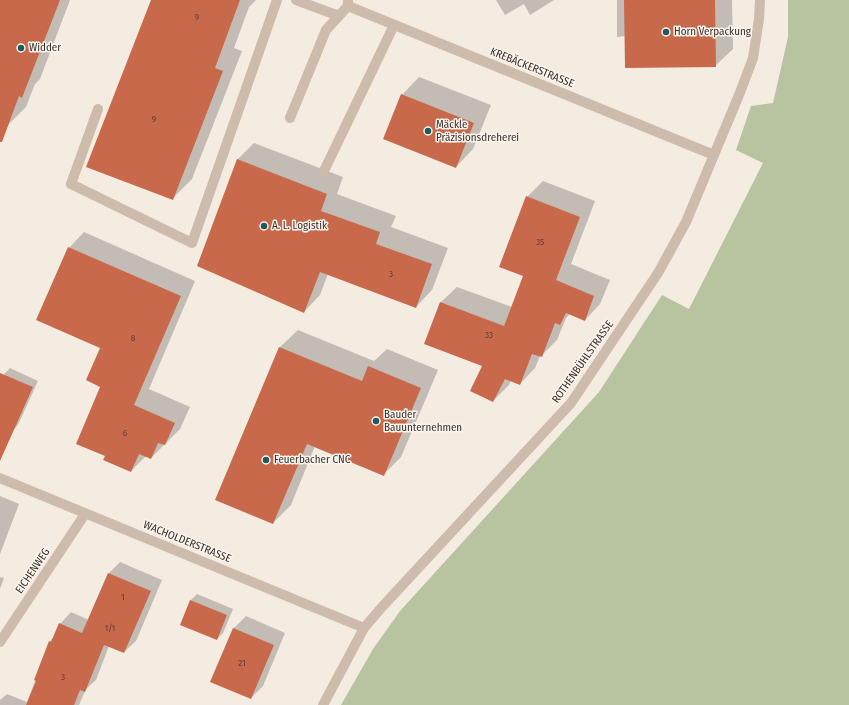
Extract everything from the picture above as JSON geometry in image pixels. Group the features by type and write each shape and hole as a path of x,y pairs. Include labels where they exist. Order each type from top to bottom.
{"street":[{"path":"98,109 71,184 192,243 277,0"},
{"path":"296,0 339,16"},
{"name":"ROTHENBÜHLSTRASSE","path":"323,705 364,628 571,403 658,273 686,222 753,58 759,19 760,0"},
{"path":"290,118 326,30 339,16 348,3"},
{"name":"KREBÄCKERSTRASSE","path":"348,3 394,25 714,155"},
{"path":"324,171 394,25"},
{"name":"WACHOLDERSTRASSE","path":"0,478 364,628"},
{"name":"EICHENWEG","path":"0,642 85,514"}],"green space":[{"path":"788,0 849,0 849,705 341,705 373,649 400,611 599,392 662,295 689,309 763,163 736,150 751,106 773,103 788,37"}],"building":[{"name":"Widder","path":"0,0 60,0 22,98 19,96 2,142 0,142"},
{"path":"151,0 240,0 215,68 223,71 173,200 86,167"},
{"name":"Horn Verpackung","path":"624,0 715,0 716,67 625,68"},
{"name":"Mäckle Präzisionsdreherei","path":"401,94 474,123 456,168 383,139"},
{"name":"A. L. Logistik","path":"237,159 327,194 321,211 380,232 376,244 432,264 416,308 320,272 304,313 197,266"},
{"path":"526,196 580,217 556,280 594,296 585,321 566,313 560,325 555,323 542,357 532,354 520,385 505,379 493,402 470,391 482,366 424,344 440,302 504,326 523,276 499,267"},
{"path":"68,247 181,296 134,405 175,423 165,445 158,443 151,459 139,454 131,472 103,460 105,456 76,444 100,387 86,380 100,348 36,320"},
{"path":"279,347 362,381 368,366 421,388 384,476 307,444 273,524 215,500"},
{"path":"0,373 33,387 0,461"},
{"path":"108,573 151,591 124,653 104,645 85,692 80,690 74,705 26,705 36,681 34,680 49,641 51,642 59,623 82,633"},
{"path":"190,600 227,615 217,640 180,625"},
{"path":"233,628 274,645 251,699 210,682"}],"place":[{"name":"Horn Verpackung","path":"666,32"},
{"name":"Widder","path":"21,48"},
{"name":"Mäckle Präzisionsdreherei","path":"428,131"},
{"name":"A. L. Logistik","path":"264,226"},
{"name":"Bauder Bauunternehmen","path":"376,421"},
{"name":"Feuerbacher CNC","path":"266,460"}]}
